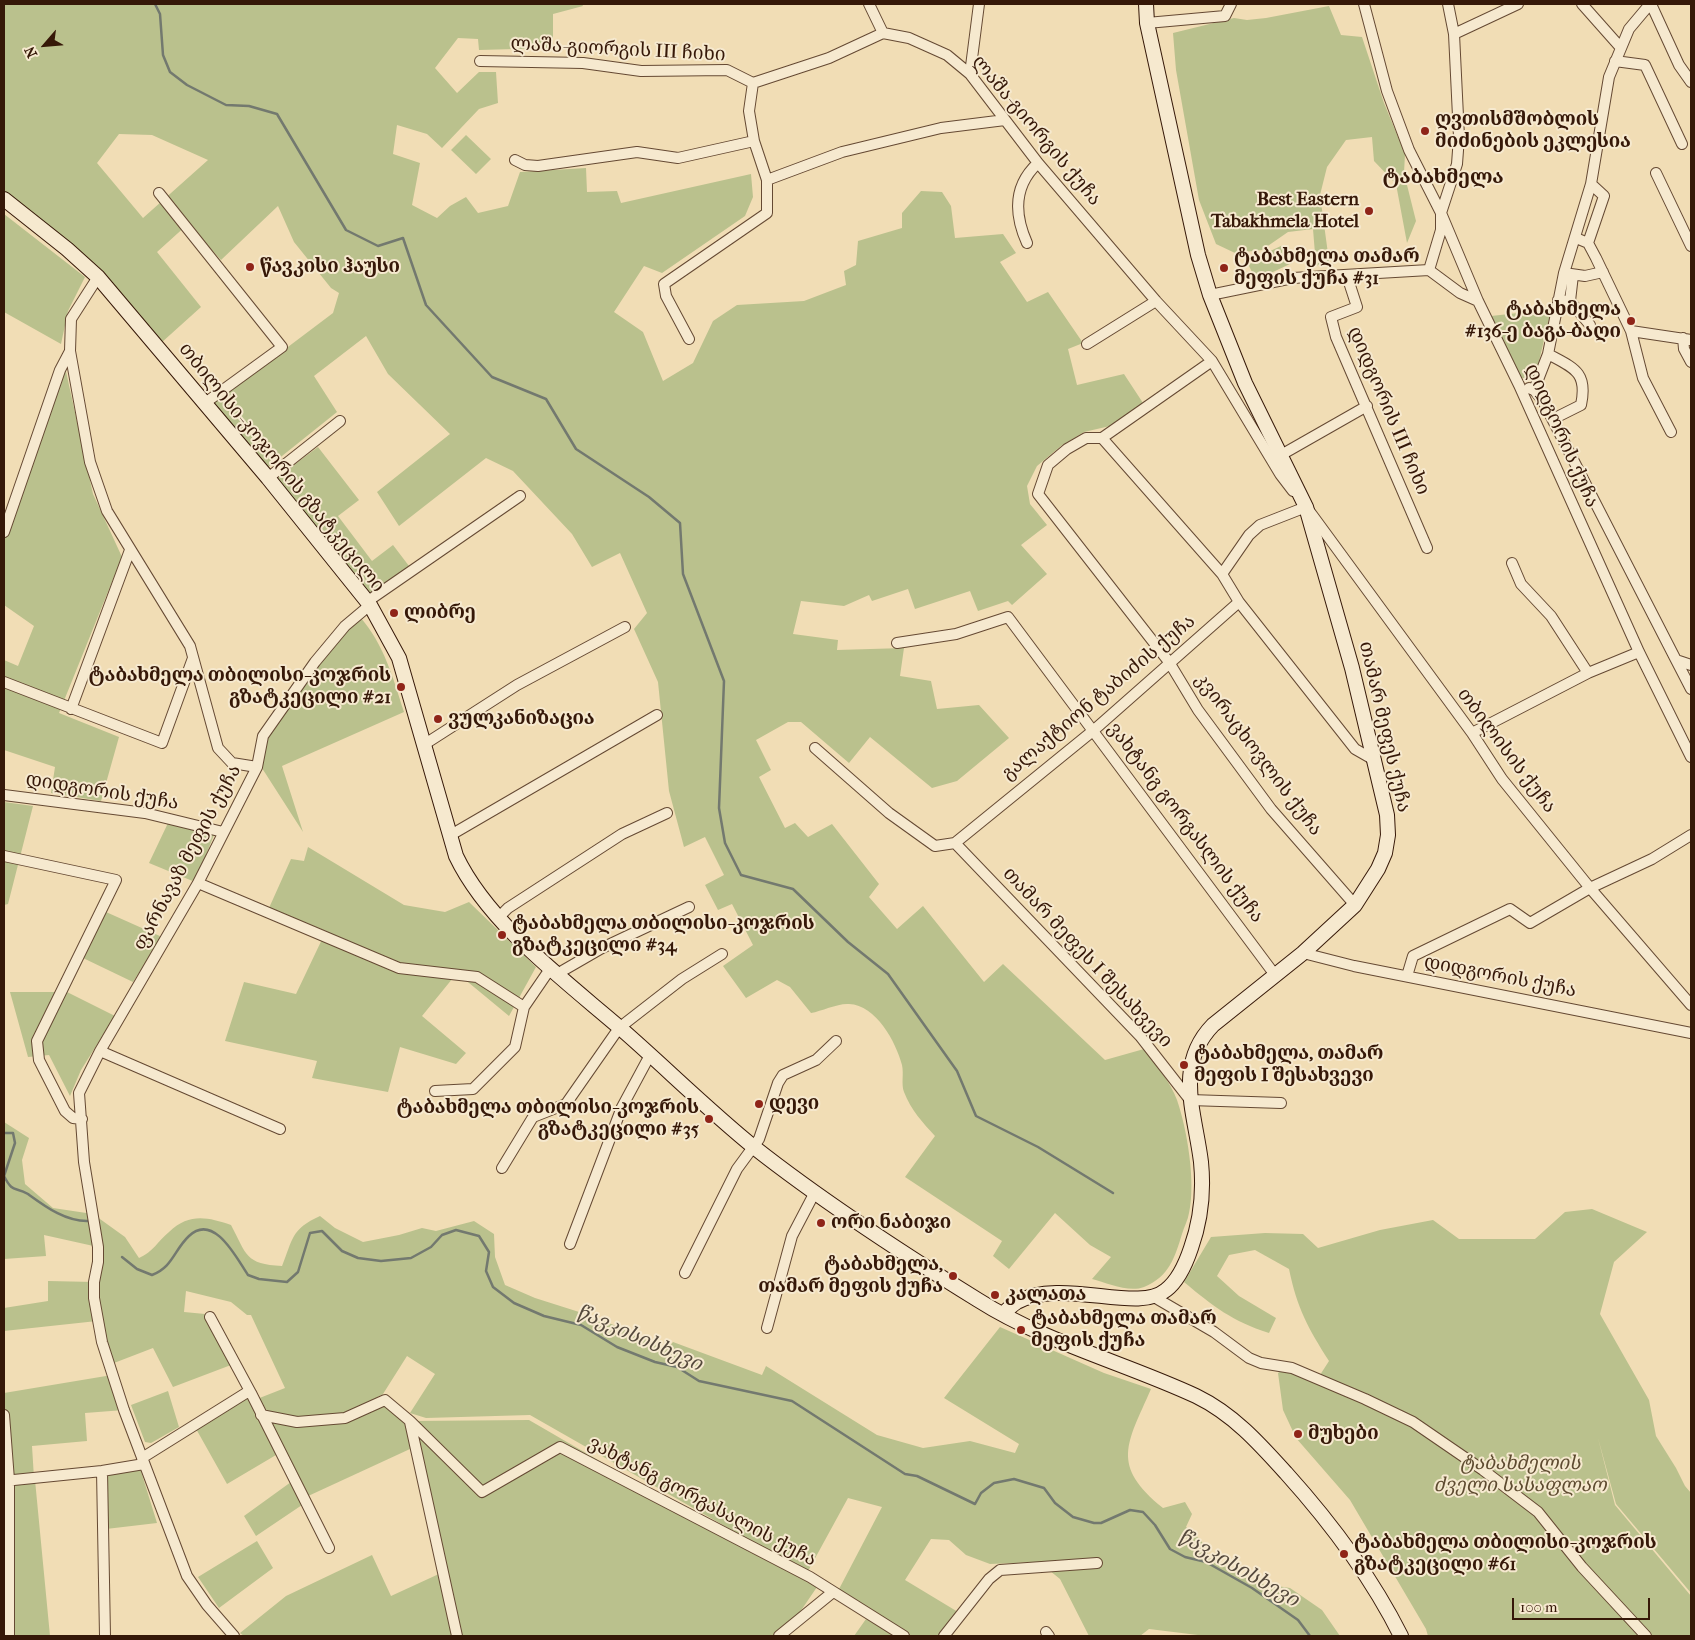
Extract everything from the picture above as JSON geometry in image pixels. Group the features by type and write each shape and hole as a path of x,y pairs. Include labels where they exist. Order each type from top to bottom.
{"main road":[{"name":"თამარ მეფეს ქუჩა","path":"1146,4 1147,23 1198,255 1210,295 1245,383 1306,507 1352,668 1388,815 1388,835 1385,853 1378,869 1354,905 1303,953 1203,1035 1195,1049 1191,1063 1190,1100 1201,1163 1202,1203 1198,1226 1188,1258 1176,1279 1165,1291 1154,1297"},
{"name":"თბილისი-კოჯორის გზატკეცილი","path":"4,199 67,249 98,278 268,478 369,603 399,658 425,744 449,836 465,874 500,917 554,972 650,1054 754,1147 815,1192 959,1288 1003,1314 1198,1397 1235,1419 1299,1488 1345,1544 1369,1578 1401,1636"},
{"path":"1003,1314 1016,1302 1050,1293 1076,1292 1128,1298 1154,1297"}],"street":[{"path":"689,339 666,296 664,284 767,212 767,180 754,141 749,111 753,83 829,58 883,33 869,4"},
{"path":"970,74 979,4"},
{"path":"1147,23 1225,16 1231,4"},
{"name":"დიდგორის ქუჩა","path":"1364,4 1387,91 1410,150 1441,213 1478,301 1519,385 1639,652 1691,757"},
{"path":"1429,270 1441,230 1441,213 1457,164 1459,137 1454,34 1448,4"},
{"path":"1454,34 1518,4"},
{"path":"1582,4 1621,48"},
{"path":"1534,390 1548,354 1558,300 1569,274 1576,238 1591,184 1609,77 1629,29 1651,4 1679,65 1691,82"},
{"name":"ლაშა-გიორგის ქუჩა","path":"883,33 909,38 948,55 970,74 1038,163 1156,301 1212,361 1280,474 1306,507"},
{"name":"ლაშა-გიორგის III ჩიხი","path":"480,61 583,63 640,72 727,70 753,83"},
{"path":"1615,61 1644,65 1682,144"},
{"path":"767,180 842,152 941,128 1005,120"},
{"path":"516,160 525,165 538,166 637,152 678,158 754,141"},
{"path":"1028,243 1018,223 1018,197 1027,172 1038,163"},
{"path":"1656,173 1691,246"},
{"path":"1588,243 1604,196 1591,184"},
{"path":"159,193 282,347 205,403"},
{"path":"1576,238 1588,243 1603,272 1631,331 1643,378 1671,432"},
{"path":"1210,295 1293,278 1429,270 1460,293 1478,301"},
{"path":"1569,274 1603,272"},
{"path":"1569,274 1570,302 1590,325"},
{"name":"დიდგორის III ჩიხი","path":"1346,276 1357,307 1331,317 1336,336 1427,548"},
{"path":"98,278 71,319 70,351 90,462 107,511 190,646 218,748 232,763 257,767"},
{"path":"1558,300 1570,302"},
{"path":"1087,344 1156,301"},
{"path":"1631,331 1687,339 1684,349 1691,362"},
{"path":"4,532 60,370 70,351"},
{"path":"1548,354 1576,370 1584,390 1581,405 1553,419"},
{"name":"კვირაცხოვლის ქუჩა","path":"1212,361 1102,438 1086,438 1067,449 1048,465 1038,494 1169,662 1198,710 1271,809 1354,905"},
{"path":"1519,385 1534,390 1553,419 1691,689"},
{"path":"1281,455 1367,406"},
{"path":"268,478 340,421"},
{"path":"1102,438 1222,574 1239,602 1355,749 1376,761"},
{"name":"ფარნავაზ მეფის ქუჩა","path":"234,1636 207,1605 187,1576 115,1383 97,1321 94,1290 98,1247 84,1162 79,1093 100,1051 198,883 257,767 263,736 315,662 339,633 369,603 520,496"},
{"path":"1222,574 1249,535 1260,526 1306,507"},
{"name":"თბილისის ქუჩა","path":"1306,507 1472,733 1502,779 1590,888 1691,1005"},
{"path":"71,709 130,550"},
{"path":"1512,563 1521,584 1551,616 1588,673"},
{"name":"გალაქტიონ ტაბიძის ქუჩა","path":"955,843 1094,730 1239,602"},
{"name":"ვახტანგ გორგასლის ქუჩა","path":"897,643 956,634 1008,616 1275,975"},
{"path":"425,744 517,685 624,627"},
{"path":"1472,733 1588,673 1639,652"},
{"path":"4,682 162,743 193,658"},
{"path":"1676,660 1691,665"},
{"path":"449,836 657,715"},
{"path":"815,748 889,813 935,846 955,843"},
{"name":"დიდგორის ქუჩა","path":"4,795 139,812 223,832"},
{"path":"500,917 508,908 622,834 667,813"},
{"path":"1407,976 1413,956 1510,909 1530,923 1590,888 1652,858 1691,834"},
{"name":"თამარ მეფეს I შესახვევი","path":"955,843 1140,1036 1190,1100"},
{"path":"4,856 116,880 38,1041 39,1060 65,1111 73,1118 82,1119"},
{"path":"198,883 398,968 477,977 524,1007"},
{"path":"435,1091 473,1089 515,1047 524,1007 554,972 689,907"},
{"name":"დიდგორის ქუჩა","path":"1303,953 1407,976 1691,1033"},
{"path":"502,1168 533,1117 566,1104 619,1028 682,979 722,954"},
{"path":"685,1273 737,1169 760,1139 778,1083 783,1074 816,1060 836,1041"},
{"path":"100,1051 280,1129"},
{"path":"570,1244 622,1107 650,1054"},
{"path":"1190,1100 1281,1104"},
{"path":"766,1328 792,1236 815,1192"},
{"path":"1154,1297 1214,1332 1249,1358 1261,1363 1292,1368 1365,1398 1413,1422 1475,1464 1538,1512 1582,1567 1646,1636"},
{"path":"210,1317 251,1393 329,1548"},
{"path":"6,1481 102,1471 143,1461 246,1394 251,1393"},
{"path":"261,1415 297,1422 345,1418 382,1400 389,1402 410,1421 457,1636"},
{"path":"4,1415 10,1636"},
{"name":"ვახტანგ გორგასალის ქუჩა","path":"410,1421 482,1492 560,1447 810,1577 904,1636"},
{"path":"102,1471 105,1636"},
{"path":"944,1636 989,1579 1000,1570 1097,1563"},
{"path":"779,1636 833,1592"}],"green space":[{"path":"4,4 582,4 583,6 553,14 553,48 479,50 478,39 458,38 435,68 457,93 479,72 496,72 498,103 479,109 442,148 427,134 397,125 393,154 420,163 412,205 437,218 450,206 466,197 478,213 508,206 520,172 586,168 587,192 617,191 621,203 751,174 753,197 745,216 662,273 644,266 614,312 643,332 663,381 693,363 713,321 737,305 804,301 846,285 844,271 856,265 858,241 902,228 902,213 921,191 942,192 951,206 955,238 1003,234 1016,253 1000,262 1027,302 1048,292 1083,343 1068,349 1077,385 1124,374 1143,403 1110,426 1084,432 1061,446 1037,466 1027,486 1030,504 1047,525 1021,545 1047,574 1012,605 1008,601 978,611 970,591 915,609 908,589 872,601 869,595 844,606 801,601 793,634 838,640 837,650 904,648 900,676 931,681 937,709 979,705 1009,738 957,781 932,788 870,737 849,763 801,722 788,722 756,740 771,770 759,777 785,828 795,823 808,837 832,824 879,884 869,897 897,929 923,906 984,982 1003,964 1105,1060 1144,1049 1167,1080 1177,1100 1187,1140 1191,1171 1191,1200 1188,1216 1177,1251 1170,1265 1160,1278 1138,1289 1118,1287 1092,1279 1111,1257 1090,1245 1055,1213 1009,1269 993,1256 1002,1241 905,1177 935,1136 907,1099 903,1089 903,1068 899,1056 890,1036 876,1018 859,1006 849,1004 811,1013 790,987 777,980 746,998 723,966 753,945 732,904 718,910 705,885 724,875 705,837 684,847 669,791 658,682 634,629 647,613 620,553 592,567 572,534 513,471 486,458 399,526 377,492 450,434 388,374 366,336 314,376 337,412 267,468 211,405 333,313 339,293 331,288 294,242 278,206 221,260 188,224 157,252 201,307 161,343 4,191","holes":["119,134 152,135 208,160 143,218 97,163"]},
{"path":"1329,6 1341,35 1362,37 1384,103 1405,154 1404,173 1416,221 1407,243 1396,184 1374,161 1372,137 1346,140 1327,167 1320,195 1329,261 1316,266 1313,229 1288,232 1262,250 1235,253 1216,244 1199,200 1176,70 1173,33 1234,18 1247,20 1266,18"},
{"path":"466,135 491,159 476,174 451,150"},
{"path":"4,214 85,277 68,311 61,344 4,312"},
{"path":"1283,245 1292,263 1256,280 1247,262"},
{"path":"1527,312 1550,315 1535,378 1526,379 1520,377 1491,316"},
{"path":"65,367 93,494 122,557 59,713 119,737 101,801 51,793 55,767 4,750 4,660 18,666 34,626 4,605 4,510 13,515"},
{"path":"318,447 359,500 338,516 372,561 393,545 409,566 368,596 275,479"},
{"path":"360,617 382,650 404,712 282,766 303,832 260,765 266,736 345,627"},
{"path":"4,802 33,806 8,904 4,905"},
{"path":"168,823 214,835 195,882 149,863"},
{"path":"308,847 404,905 445,912 469,902 536,967 509,1016 457,973 422,1016 466,1053 456,1064 400,1047 388,1092 312,1078 317,1061 225,1041 244,982 296,994 326,931 269,908 291,859 304,861"},
{"path":"106,912 162,937 133,982 83,958"},
{"path":"10,992 67,992 115,1016 81,1070 70,1096 49,1055 28,1057"},
{"path":"4,1122 29,1138 22,1160 25,1184 53,1208 93,1214 125,1237 139,1258 152,1250 176,1226 198,1218 231,1225 244,1251 249,1256 261,1263 282,1266 291,1242 298,1230 320,1216 335,1228 363,1242 399,1235 422,1228 436,1231 474,1221 494,1234 495,1257 505,1285 535,1298 598,1318 667,1349 673,1342 762,1375 766,1366 877,1435 923,1448 970,1441 1015,1453 1019,1444 944,1398 1000,1327 1104,1373 1151,1389 1130,1439 1128,1453 1135,1479 1146,1493 1163,1508 1185,1502 1192,1514 1186,1527 1201,1540 1211,1559 1258,1583 1290,1588 1322,1610 1340,1636 1206,1636 1149,1629 1140,1636 1089,1636 1060,1579 1039,1562 990,1564 966,1555 949,1540 931,1539 905,1580 958,1612 940,1636 910,1636 838,1591 882,1507 848,1498 807,1573 530,1415 426,1418 410,1413 435,1374 407,1356 383,1394 344,1415 298,1419 263,1413 257,1399 285,1388 251,1315 247,1315 231,1302 186,1291 184,1312 205,1314 231,1365 173,1387 153,1348 114,1363 101,1321 99,1284 97,1321 4,1331 4,1308 48,1301 48,1281 94,1282 98,1247 44,1235 46,1256 4,1259"},
{"name":"ტაბახმელის ძველი სასაფლაო","path":"1592,1209 1647,1232 1614,1262 1600,1314 1649,1400 1656,1436 1691,1493 1691,1593 1616,1504 1598,1438 1615,1505 1691,1596 1691,1636 1428,1636 1426,1629 1350,1500 1296,1438 1283,1410 1278,1373 1291,1364 1320,1375 1329,1361 1304,1317 1289,1269 1255,1250 1229,1255 1217,1276 1239,1296 1276,1318 1269,1333 1244,1323 1224,1312 1184,1282 1211,1237 1265,1233 1303,1234 1318,1248 1380,1230 1433,1220 1459,1239 1535,1239 1565,1212"},
{"path":"112,1375 124,1410 85,1413 87,1441 32,1446 34,1478 9,1480 4,1393"},
{"path":"168,1391 179,1427 151,1443 145,1442 131,1405"},
{"path":"250,1396 276,1455 227,1484 195,1427"},
{"path":"384,1403 407,1422 410,1449 306,1497 266,1418 345,1421"},
{"path":"529,1420 817,1587 785,1634 788,1636 460,1636 412,1421"},
{"path":"140,1468 157,1523 106,1529 104,1476"},
{"path":"35,1480 50,1636 11,1636 12,1482"},
{"path":"291,1482 302,1505 256,1536 244,1516"},
{"path":"257,1541 273,1568 219,1608 198,1577"},
{"path":"372,1555 391,1596 441,1573 455,1636 244,1636 240,1633 286,1596"},
{"path":"866,1619 895,1636 854,1636"}],"waterway":[{"path":"155,4 160,14 163,55 170,72 187,85 226,105 249,106 277,114 346,230 378,246 403,238 426,305 492,377 546,399 576,449 649,497 680,523 683,574 724,681 719,808 725,843 741,875 793,889 848,942 888,974 957,1071 976,1116 1038,1147 1113,1193"},
{"name":"წავკისისხევი","path":"4,1133 13,1133 15,1143 4,1176 10,1185 64,1216 81,1221 89,1221"},
{"name":"წავკისისხევი","path":"122,1257 137,1269 152,1275 165,1268 189,1236 198,1230 207,1230 224,1240 248,1275 259,1279 287,1282 298,1272 310,1233 322,1231 342,1251 358,1258 381,1261 411,1258 431,1247 442,1235 456,1230 479,1236 489,1252 486,1271 493,1287 514,1303 544,1316 581,1325 617,1347 655,1362 677,1367 699,1381 792,1401 905,1474 917,1476 975,1504 981,1493 994,1483 1014,1479 1044,1488 1055,1503 1073,1517 1094,1523 1101,1523 1130,1510 1143,1512 1155,1525 1170,1549 1185,1557 1206,1562 1252,1588 1298,1620 1310,1636"}],"place":[{"name":"ღვთისმშობლის მიძინების ეკლესია","path":"1425,131"},
{"name":"Best Eastern Tabakhmela Hotel","path":"1369,211"},
{"name":"წავკისი ჰაუსი","path":"250,267"},
{"name":"ტაბახმელა თამარ მეფის ქუჩა #31","path":"1224,268"},
{"name":"ტაბახმელა #136-ე ბაგა-ბაღი","path":"1631,321"},
{"name":"ლიბრე","path":"394,613"},
{"name":"ტაბახმელა თბილისი-კოჯრის გზატკეცილი #21","path":"401,687"},
{"name":"ვულკანიზაცია","path":"438,719"},
{"name":"ტაბახმელა თბილისი-კოჯრის გზატკეცილი #34","path":"502,935"},
{"name":"ტაბახმელა, თამარ მეფის I შესახვევი","path":"1184,1065"},
{"name":"დევი","path":"759,1104"},
{"name":"ტაბახმელა თბილისი-კოჯრის გზატკეცილი #35","path":"709,1119"},
{"name":"ორი ნაბიჯი","path":"821,1223"},
{"name":"ტაბახმელა, თამარ მეფის ქუჩა","path":"953,1276"},
{"name":"კალათა","path":"995,1295"},
{"name":"ტაბახმელა თამარ მეფის ქუჩა","path":"1021,1330"},
{"name":"მუხები","path":"1298,1434"},
{"name":"ტაბახმელა თბილისი-კოჯრის გზატკეცილი #61","path":"1344,1554"}],"district":[{"name":"ტაბახმელა","path":"1443,178"}]}
